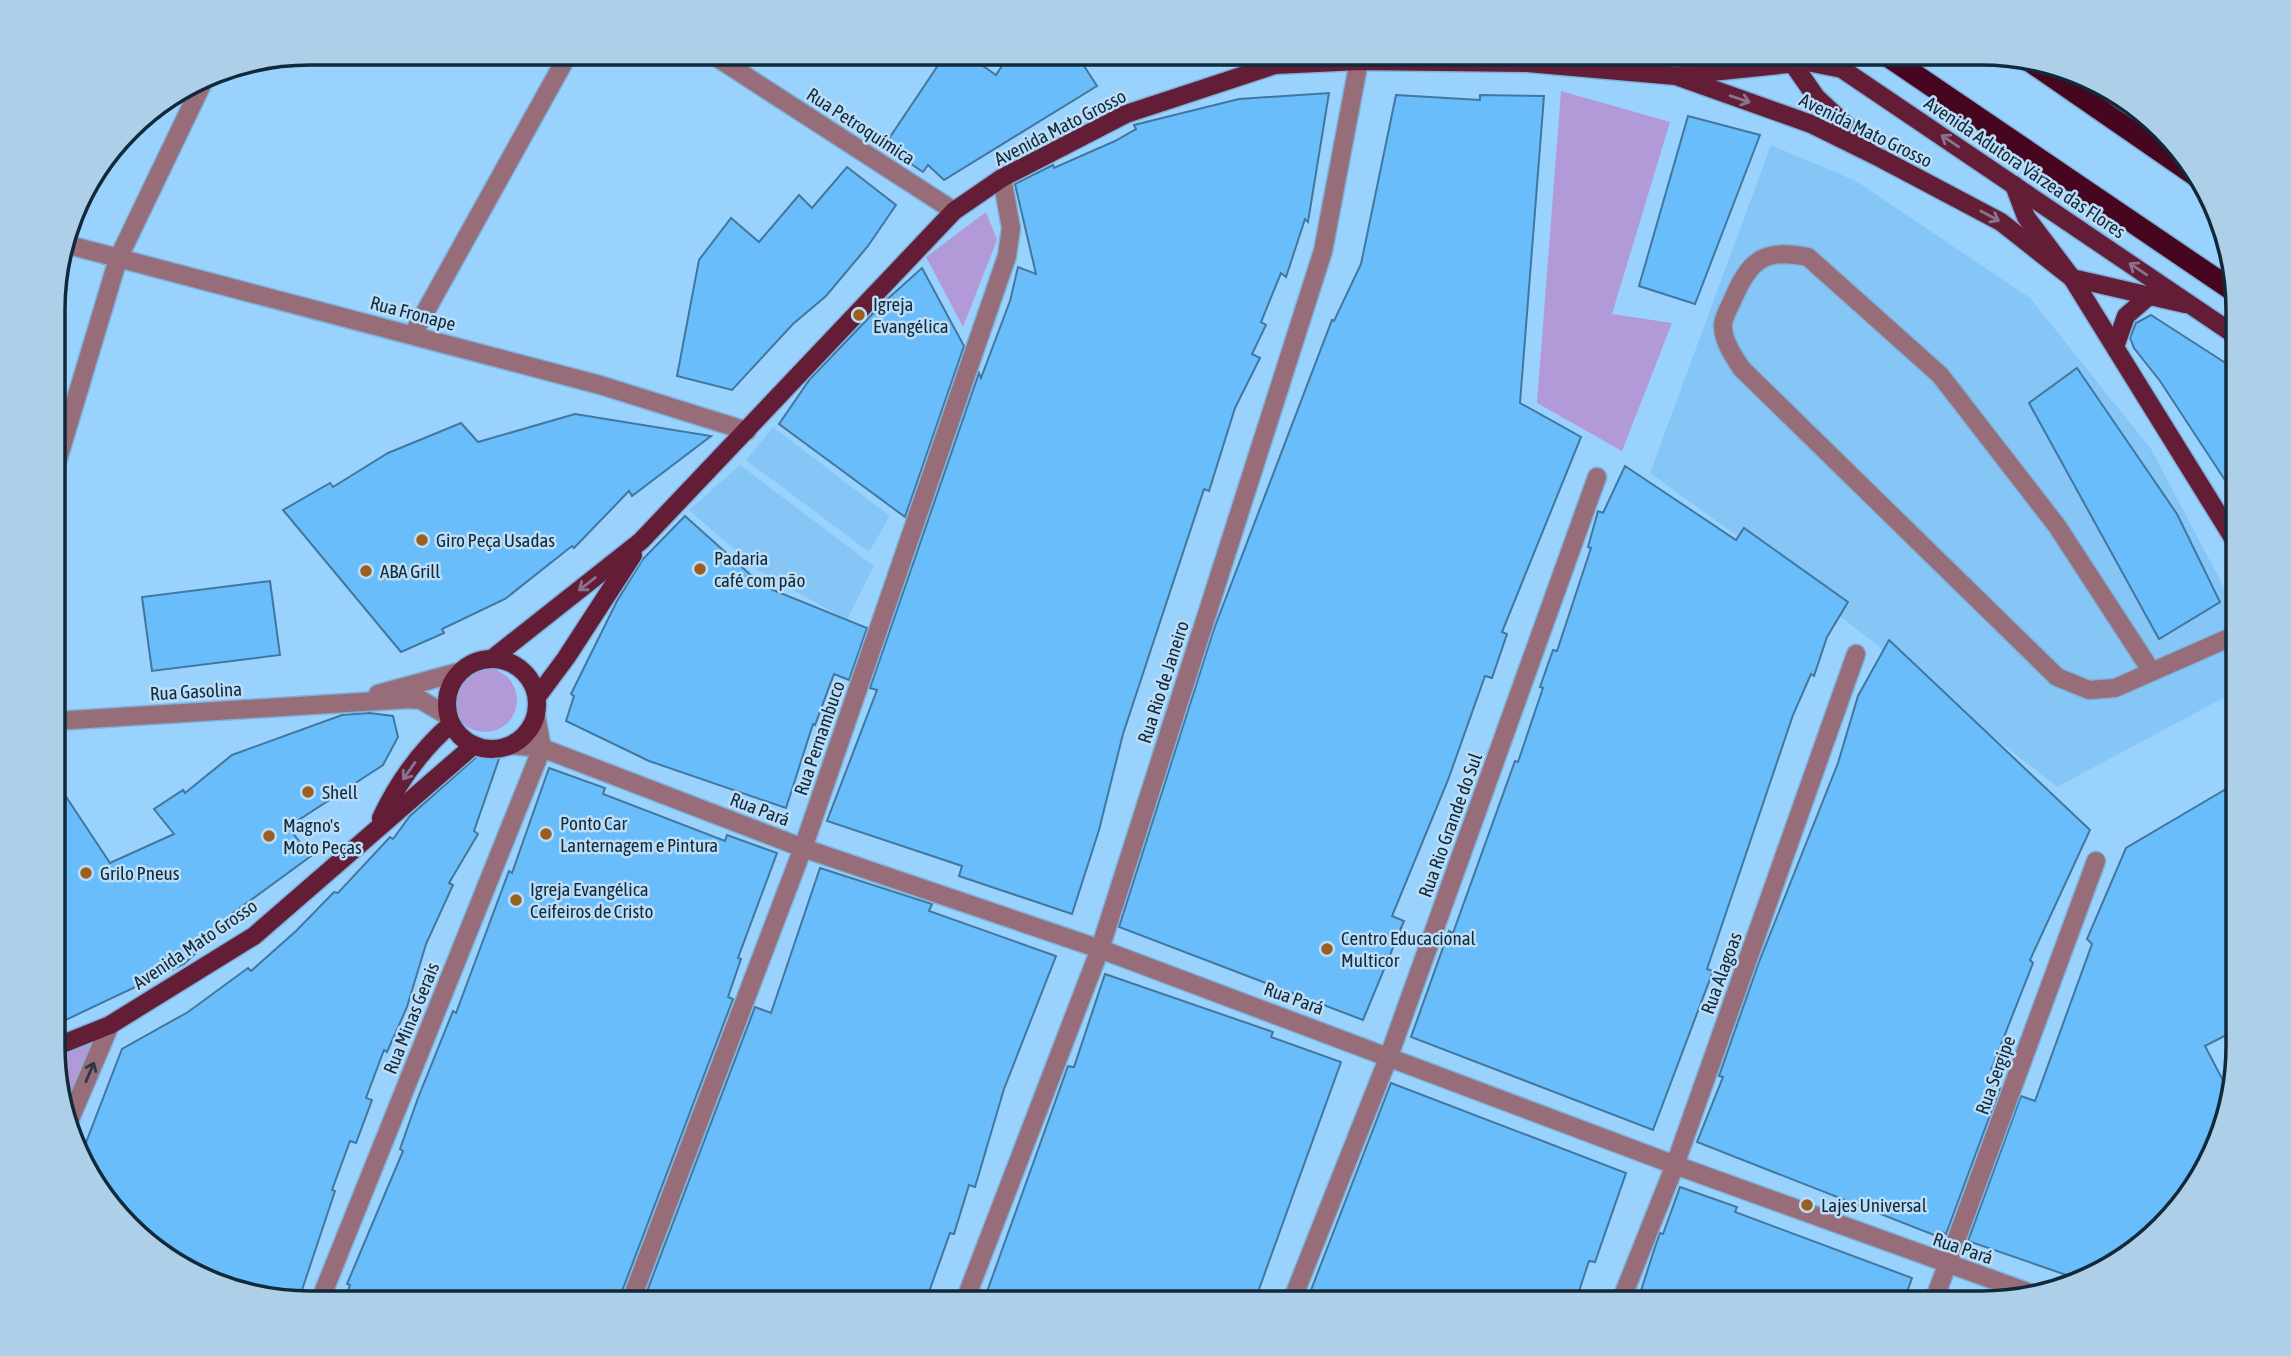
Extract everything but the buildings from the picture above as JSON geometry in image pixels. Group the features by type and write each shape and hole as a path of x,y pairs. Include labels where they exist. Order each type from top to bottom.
{"highway":[{"path":"1902,65 2225,285"},
{"path":"2049,75 2178,163"}],"main road":[{"name":"Avenida Mato Grosso","path":"641,541 747,431 876,290 954,211 1002,178 1126,114 1275,65"},
{"name":"Avenida Mato Grosso","path":"1559,65 1676,76 1811,124 2001,222 2072,278 2226,527"},
{"name":"Avenida Adutora Várzea das Flores","path":"1676,76 1745,65"},
{"path":"1794,65 1816,97 1880,158"},
{"name":"Avenida Adutora Várzea das Flores","path":"1822,65 1842,69 2226,329"},
{"path":"2014,185 2026,217 2072,278 2195,307"},
{"path":"2115,347 2126,316 2149,296"},
{"path":"492,658 641,541"},
{"path":"537,697 566,658 641,541"},
{"path":"492,658 517,665 527,674 537,697 536,716 522,738 511,745 486,749 474,745 457,733 450,720 447,694 459,672 479,660 492,658"},
{"path":"377,826 392,796 428,744 450,720"},
{"name":"Avenida Mato Grosso","path":"65,1043 110,1025 254,936 377,826 474,745"}],"street":[{"path":"413,334 562,65"},
{"name":"Rua Petroquímica","path":"730,65 954,211"},
{"name":"Rua Rio de Janeiro","path":"969,1291 1100,949 1323,251 1358,65"},
{"path":"65,436 118,260 198,92"},
{"name":"Rua Pernambuco","path":"635,1291 803,848 1007,256 1011,228 1002,178"},
{"name":"Rua Fronape","path":"73,246 600,385 747,431"},
{"path":"2151,672 2057,526 1940,375 1808,257 1782,252 1759,258 1741,279 1723,324 1727,344 1742,369 2057,677 2089,690 2115,688 2226,639"},
{"name":"Rua Rio Grande do Sul","path":"1296,1291 1389,1056 1597,477"},
{"name":"Rua Alagoas","path":"1625,1291 1675,1165 1856,654"},
{"path":"340,704 459,672"},
{"path":"340,704 421,701 450,720"},
{"name":"Rua Gasolina","path":"65,720 340,704"},
{"path":"536,716 542,748"},
{"name":"Rua Pará","path":"511,745 542,748 803,848 1100,949 1675,1165 2017,1289"},
{"name":"Rua Minas Gerais","path":"324,1291 542,748"},
{"name":"Rua Sergipe","path":"1938,1291 2096,861"},
{"path":"73,1109 110,1025"}],"shaded area":[{"path":"1561,91 1670,122 1612,314 1672,323 1622,451 1537,403"},
{"path":"1771,145 1856,181 2030,298 2151,449 2226,591 2226,696 2057,787 1751,546 1650,473"},
{"path":"986,212 997,240 963,327 926,257"},
{"path":"773,427 890,516 869,552 746,460"},
{"path":"740,465 874,566 847,620 760,572 689,510"},
{"path":"479,668 491,668 508,677 515,688 515,712 508,723 491,732 479,732 467,727 458,718 453,706 453,694 458,682 467,673"},
{"path":"99,1035 71,1102 65,1062 65,1049"}],"place":[{"name":"Igreja Evangélica","path":"859,315"},
{"name":"Giro Peça Usadas","path":"422,540"},
{"name":"Padaria café com pão","path":"700,569"},
{"name":"ABA Grill","path":"366,571"},
{"name":"Shell","path":"308,792"},
{"name":"Ponto Car Lanternagem e Pintura","path":"546,834"},
{"name":"Magno's Moto Peças","path":"269,836"},
{"name":"Grilo Pneus","path":"86,873"},
{"name":"Igreja Evangélica Ceifeiros de Cristo","path":"516,900"},
{"name":"Centro Educacional Multicor","path":"1327,949"},
{"name":"Lajes Universal","path":"1807,1205"}]}
